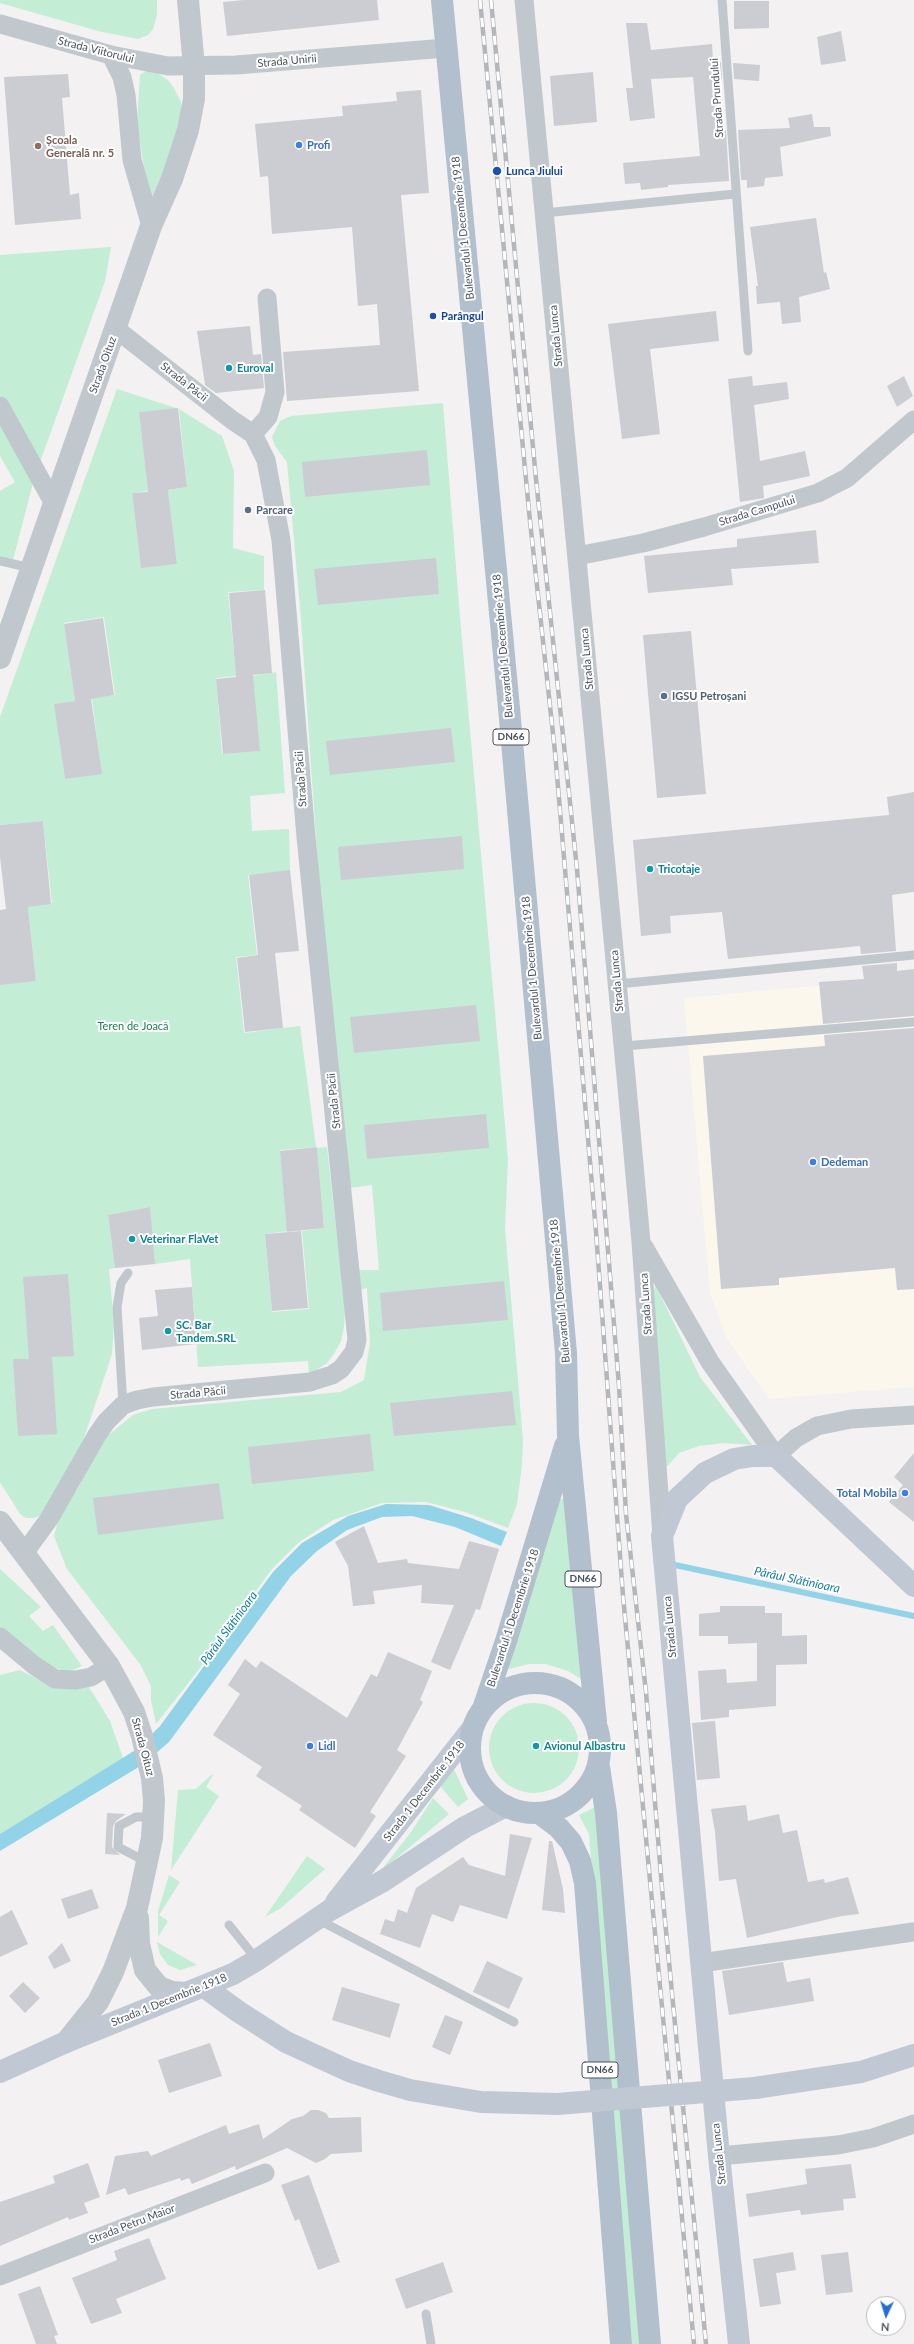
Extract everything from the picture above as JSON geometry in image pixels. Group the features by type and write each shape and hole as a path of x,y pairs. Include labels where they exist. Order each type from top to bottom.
{"main road":[{"name":"Bulevardul 1 Decembrie 1918","path":"442,0 509,708 566,1352 568,1436 596,1722"},
{"name":"Bulevardul 1 Decembrie 1918","path":"483,1707 511,1627 568,1436"},
{"path":"662,1536 677,1499 704,1473 734,1459 753,1456 776,1456 914,1586"},
{"name":"Strada Lunca","path":"662,1536 718,2156 739,2344"},
{"path":"544,1682 566,1689 584,1703 596,1722 600,1736 601,1752 599,1767 585,1790 569,1804 555,1810 539,1813 516,1810 506,1806 488,1792 475,1773 470,1751 472,1729 483,1707 500,1692 521,1683 544,1682"},
{"name":"Strada 1 Decembrie 1918","path":"324,1915 472,1729"},
{"name":"DN66","path":"599,1767 607,1821 650,2344"},
{"name":"Strada 1 Decembrie 1918","path":"0,2072 66,2042 194,1990 257,1960 324,1915 383,1881 465,1827 506,1806"},
{"name":"DN66","path":"539,1813 559,1828 570,1842 580,1861 585,1883 620,2344"},
{"path":"194,1990 239,2012 286,2042 315,2057 367,2077 410,2090 446,2097 516,2104 557,2104 755,2088 861,2072 914,2055"}],"street":[{"path":"188,0 194,67"},
{"name":"Strada Lunca","path":"524,0 624,1046 641,1242 662,1536"},
{"name":"Strada Viitorului","path":"0,24 111,55 168,66 194,67"},
{"name":"Strada Unirii","path":"194,67 446,48"},
{"path":"111,55 122,77 126,95 132,160 151,226"},
{"name":"Strada Oituz","path":"0,658 53,502 116,329 151,226 172,179 188,130 194,99 194,67"},
{"path":"253,434 268,417 275,392 267,298"},
{"name":"Strada Păcii","path":"25,1552 50,1519 97,1435 106,1422 123,1406 137,1400 153,1397 310,1382 332,1375 341,1369 354,1352 357,1340 306,837 281,540 266,460 253,434 232,420 116,329"},
{"path":"0,406 53,502"},
{"name":"Strada Campului","path":"577,556 643,543 704,527 818,493 847,478 914,420"},
{"path":"641,1242 710,1362 776,1456 796,1438 817,1426 851,1419 914,1415"},
{"name":"Strada Oituz","path":"0,1522 25,1552 109,1666 130,1705 142,1736 149,1763 154,1817 148,1863 137,1908 113,1972 98,2002 66,2042"},
{"path":"0,1637 55,1679 83,1679 91,1677 109,1666"},
{"path":"137,1908 139,1944 145,1970 160,1987 172,1992 194,1990"},
{"path":"701,1963 913,1932"},
{"path":"718,2156 838,2145 873,2138 914,2124"},
{"name":"Strada Petru Maior","path":"0,2276 265,2173"}],"lane":[{"name":"Strada Prundului","path":"722,0 735,194 748,350"},
{"path":"544,213 735,194"},
{"path":"0,562 31,568"},
{"path":"618,984 914,955"},
{"path":"624,1046 914,1022"},
{"path":"123,1406 117,1307 121,1284 128,1273"},
{"path":"148,1863 118,1847 119,1826 136,1817 154,1817"},
{"path":"324,1915 514,2022"},
{"path":"229,1925 257,1960"},
{"path":"426,2314 431,2344"}],"shaded area":[{"path":"914,977 914,1387 769,1399 726,1337 710,1293 684,998"}],"green space":[{"path":"0,0 157,0 157,15 153,29 148,35 138,39 102,32 0,3"},
{"path":"147,70 154,71 168,80 174,88 181,102 182,117 168,164 149,201 137,122 140,75"},
{"path":"111,247 105,281 39,465 0,395 0,255"},
{"name":"Teren de Joacă","path":"117,389 179,409 222,436 234,471 233,548 264,556 264,590 228,592 236,676 216,678 222,754 259,751 253,676 276,672 285,793 250,796 252,831 289,829 290,871 248,875 257,955 236,957 244,1033 300,1026 316,1147 280,1150 288,1231 265,1234 272,1312 309,1309 302,1231 324,1228 317,1148 327,1147 345,1308 344,1327 341,1341 334,1354 327,1363 309,1375 308,1361 198,1367 190,1259 155,1264 149,1207 108,1215 115,1268 109,1269 114,1324 112,1354 80,1450 46,1513 34,1518 26,1518 20,1514 0,1482 0,984 36,981 28,907 52,903 43,821 0,825 0,717","holes":["179,409 187,487 168,490 177,564 141,567 132,493 148,491 139,412","104,617 115,695 92,698 101,773 65,779 55,704 75,701 64,623"]},
{"path":"443,403 460,617 508,1159 505,1228 523,1440 522,1465 517,1504 508,1528 465,1512 426,1502 382,1503 333,1520 298,1543 272,1569 197,1672 156,1724 151,1700 151,1686 140,1664 67,1569 54,1536 59,1517 80,1485 92,1456 106,1437 133,1415 152,1409 341,1392 364,1380 370,1343 367,1288 359,1290 358,1270 379,1270 372,1185 350,1188 318,868 301,619 287,462 275,446 272,437 280,421 291,416"},
{"path":"0,418 34,479 13,560 0,558 0,491 15,482 0,456"},
{"path":"655,1284 700,1377 752,1445 723,1443 699,1446 679,1453 663,1471 653,1306"},
{"path":"563,1499 584,1681 568,1671 546,1664 529,1664 505,1670 556,1500"},
{"path":"0,1569 41,1607 29,1616 43,1631 53,1625 82,1666 73,1670 62,1670 50,1666 33,1656 0,1628"},
{"path":"20,1670 54,1688 70,1689 89,1687 110,1721 123,1758 0,1834 0,1675"},
{"path":"534,1703 551,1706 566,1716 576,1731 579,1748 576,1765 566,1780 551,1790 534,1793 517,1790 502,1780 492,1765 489,1748 492,1731 502,1716 517,1706"},
{"path":"453,1767 468,1799 458,1807 440,1786"},
{"path":"211,1775 213,1775 206,1787 219,1796 171,1870 178,1790 196,1789"},
{"path":"433,1798 449,1814 379,1873 411,1832"},
{"path":"597,1806 639,2344 632,2344 589,1834 579,1815"},
{"path":"307,1856 325,1869 281,1908 265,1917"},
{"path":"169,1875 180,1882 159,1915 168,1921 158,1937 158,1911"},
{"path":"157,1942 197,1965 180,1970 168,1965 160,1954"}],"water":[{"path":"386,1504 429,1505 471,1518 507,1532 501,1546 455,1527 412,1516 382,1517 347,1530 317,1551 291,1576 169,1742 142,1765 0,1851 0,1834 137,1749 160,1726 273,1572 302,1543 348,1516"}],"building":[{"path":"244,0 377,0 379,20 227,36 223,2"},
{"path":"734,1 769,1 769,28 734,29"},
{"path":"626,23 647,23 651,50 712,44 713,62 721,62 722,79 713,78 718,131 726,130 729,181 668,185 668,187 641,190 640,183 625,184 623,163 700,156 693,77 651,79 655,118 630,121 626,88 633,88"},
{"path":"841,31 846,61 821,65 817,37"},
{"path":"733,63 760,65 759,81 734,79"},
{"path":"593,72 597,122 554,126 550,76"},
{"name":"Școala Generală nr. 5","path":"68,74 70,97 62,98 70,195 79,193 81,219 15,225 4,77"},
{"path":"421,90 429,193 401,195 419,391 287,401 283,352 380,345 377,304 358,306 352,227 272,234 268,176 260,177 255,124 343,116 342,106 397,101 396,92"},
{"path":"812,114 814,127 830,127 831,136 780,147 783,176 765,178 764,186 747,188 747,180 741,180 738,130 790,128 788,118"},
{"path":"816,218 824,273 826,272 830,289 799,297 801,322 782,324 780,302 757,304 756,286 758,286 750,227"},
{"path":"716,311 719,341 650,349 660,434 622,439 608,324"},
{"name":"Euroval","path":"250,326 253,355 261,354 264,388 216,393 205,385 197,331"},
{"path":"752,376 753,386 787,382 789,399 754,405 760,461 805,451 810,476 763,486 764,498 740,502 728,379"},
{"path":"904,376 913,396 897,407 887,386"},
{"path":"178,408 187,487 168,490 177,564 141,568 132,493 148,492 139,412"},
{"path":"427,450 430,485 305,497 302,462"},
{"path":"816,530 819,563 731,569 733,585 648,593 644,556 737,547 737,539"},
{"path":"436,558 439,594 318,605 314,569"},
{"path":"265,590 272,673 253,675 260,751 223,754 216,679 236,677 229,593"},
{"path":"103,618 114,695 91,699 102,774 65,779 54,704 75,701 64,624"},
{"name":"IGSU Petroșani","path":"691,631 706,794 657,798 643,635"},
{"path":"451,728 455,762 330,775 326,741"},
{"path":"914,792 914,892 892,895 896,951 861,954 860,946 728,959 722,912 670,916 671,933 641,936 633,840 889,815 887,797"},
{"path":"43,821 51,904 28,907 36,981 0,985 0,910 6,909 0,857 0,825"},
{"path":"462,836 464,869 341,880 338,847"},
{"path":"290,870 299,951 275,953 283,1028 245,1032 237,958 258,955 249,875"},
{"path":"897,963 897,971 914,969 914,1016 823,1024 819,982 864,979 862,966"},
{"path":"476,1005 480,1041 354,1053 350,1017"},
{"name":"Dedeman","path":"914,1028 914,1289 897,1290 895,1268 779,1278 779,1285 721,1289 703,1056 825,1046 824,1035"},
{"path":"486,1114 489,1148 367,1159 364,1125"},
{"path":"317,1147 324,1228 287,1232 280,1151"},
{"name":"Veterinar FlaVet","path":"150,1207 155,1264 115,1268 108,1215"},
{"path":"301,1231 308,1308 272,1311 265,1234"},
{"path":"68,1274 74,1356 52,1357 57,1434 18,1436 13,1359 29,1359 23,1277"},
{"path":"504,1281 508,1320 383,1331 380,1293"},
{"name":"SC. Bar Tandem.SRL","path":"192,1287 196,1344 142,1350 139,1318 158,1316 155,1290"},
{"path":"512,1391 516,1425 394,1436 390,1403"},
{"path":"370,1434 374,1471 252,1484 248,1447"},
{"name":"Total Mobila","path":"914,1453 914,1522 889,1502 903,1485 894,1477"},
{"path":"219,1483 224,1519 98,1535 93,1498"},
{"path":"364,1526 378,1563 407,1559 408,1563 459,1569 469,1541 499,1549 480,1610 476,1609 450,1670 431,1662 454,1605 421,1603 422,1585 373,1591 375,1604 353,1606 348,1566 335,1542"},
{"path":"720,1606 765,1606 765,1613 782,1613 782,1636 807,1635 807,1664 776,1665 776,1706 729,1710 729,1717 701,1720 698,1671 726,1669 727,1683 757,1681 757,1643 728,1644 728,1636 699,1636 699,1614 720,1612"},
{"name":"Lidl","path":"388,1652 432,1671 420,1700 423,1702 397,1750 406,1756 370,1812 376,1816 355,1848 299,1810 302,1806 256,1776 262,1767 213,1735 240,1694 228,1685 245,1659 256,1668 261,1661 347,1718 371,1674 377,1677"},
{"path":"715,1721 720,1778 697,1780 692,1723"},
{"path":"746,1805 748,1821 779,1814 783,1833 797,1830 808,1882 824,1879 825,1883 848,1877 859,1914 842,1916 747,1938 736,1879 719,1881 715,1832 711,1809"},
{"path":"107,1813 126,1814 116,1821 113,1826 112,1847 120,1855 105,1854"},
{"path":"510,1834 532,1838 507,1919 460,1905 453,1922 432,1914 420,1948 380,1934 385,1919 394,1922 398,1909 407,1913 416,1888 463,1857 469,1865 505,1876"},
{"path":"549,1841 552,1841 563,1889 565,1913 542,1910"},
{"path":"92,1889 99,1908 68,1919 61,1899"},
{"path":"12,1910 28,1944 0,1957 0,1917"},
{"path":"62,1943 71,1961 54,1969 48,1957"},
{"path":"487,1961 523,1978 509,2009 473,1992"},
{"path":"783,1962 787,1982 810,1978 814,2001 729,2015 722,1971"},
{"path":"23,1982 40,1998 25,2013 9,1996"},
{"path":"342,1987 400,2004 390,2038 332,2020"},
{"path":"445,2015 463,2022 450,2055 432,2047"},
{"path":"210,2043 222,2076 169,2093 158,2060"},
{"path":"311,2110 318,2110 326,2113 329,2118 361,2117 362,2152 331,2154 325,2159 316,2163 287,2148 236,2170 235,2166 192,2184 189,2178 181,2181 180,2178 128,2195 125,2188 106,2195 115,2156 148,2151 151,2156 226,2125 229,2134 259,2124 263,2139 292,2119 303,2116"},
{"path":"88,2163 100,2197 84,2203 88,2213 69,2220 68,2217 0,2246 0,2202 55,2183 53,2176"},
{"path":"851,2164 856,2198 843,2199 844,2210 801,2215 800,2210 749,2217 746,2194 807,2184 805,2169"},
{"path":"309,2175 340,2262 318,2270 299,2219 295,2221 281,2185"},
{"path":"149,2238 166,2279 116,2299 122,2313 91,2324 72,2278 117,2260 114,2251"},
{"path":"793,2252 796,2270 776,2273 781,2304 760,2307 753,2259"},
{"path":"848,2252 853,2292 826,2295 821,2255"},
{"path":"443,2262 453,2292 406,2309 395,2279"},
{"path":"40,2286 58,2335 54,2336 57,2344 36,2344 18,2294"}],"waterway":[{"name":"Pârâul Slătinioara","path":"675,1565 914,1616"}],"railway":[{"path":"480,0 530,521 555,752 596,1232 623,1596 694,2344"},
{"path":"491,0 536,479 577,869 619,1386 626,1514 646,1692 663,1900 706,2344"}],"place":[{"name":"Profi","path":"299,145"},
{"name":"Școala Generală nr. 5","path":"38,146"},
{"name":"Lunca Jiului","path":"497,171"},
{"name":"Parângul","path":"433,316"},
{"name":"Euroval","path":"229,368"},
{"name":"Parcare","path":"248,510"},
{"name":"IGSU Petroșani","path":"664,696"},
{"name":"Tricotaje","path":"650,869"},
{"name":"Dedeman","path":"813,1162"},
{"name":"Veterinar FlaVet","path":"132,1239"},
{"name":"SC. Bar Tandem.SRL","path":"168,1331"},
{"name":"Total Mobila","path":"905,1493"},
{"name":"Lidl","path":"310,1746"},
{"name":"Avionul Albastru","path":"536,1746"}]}
